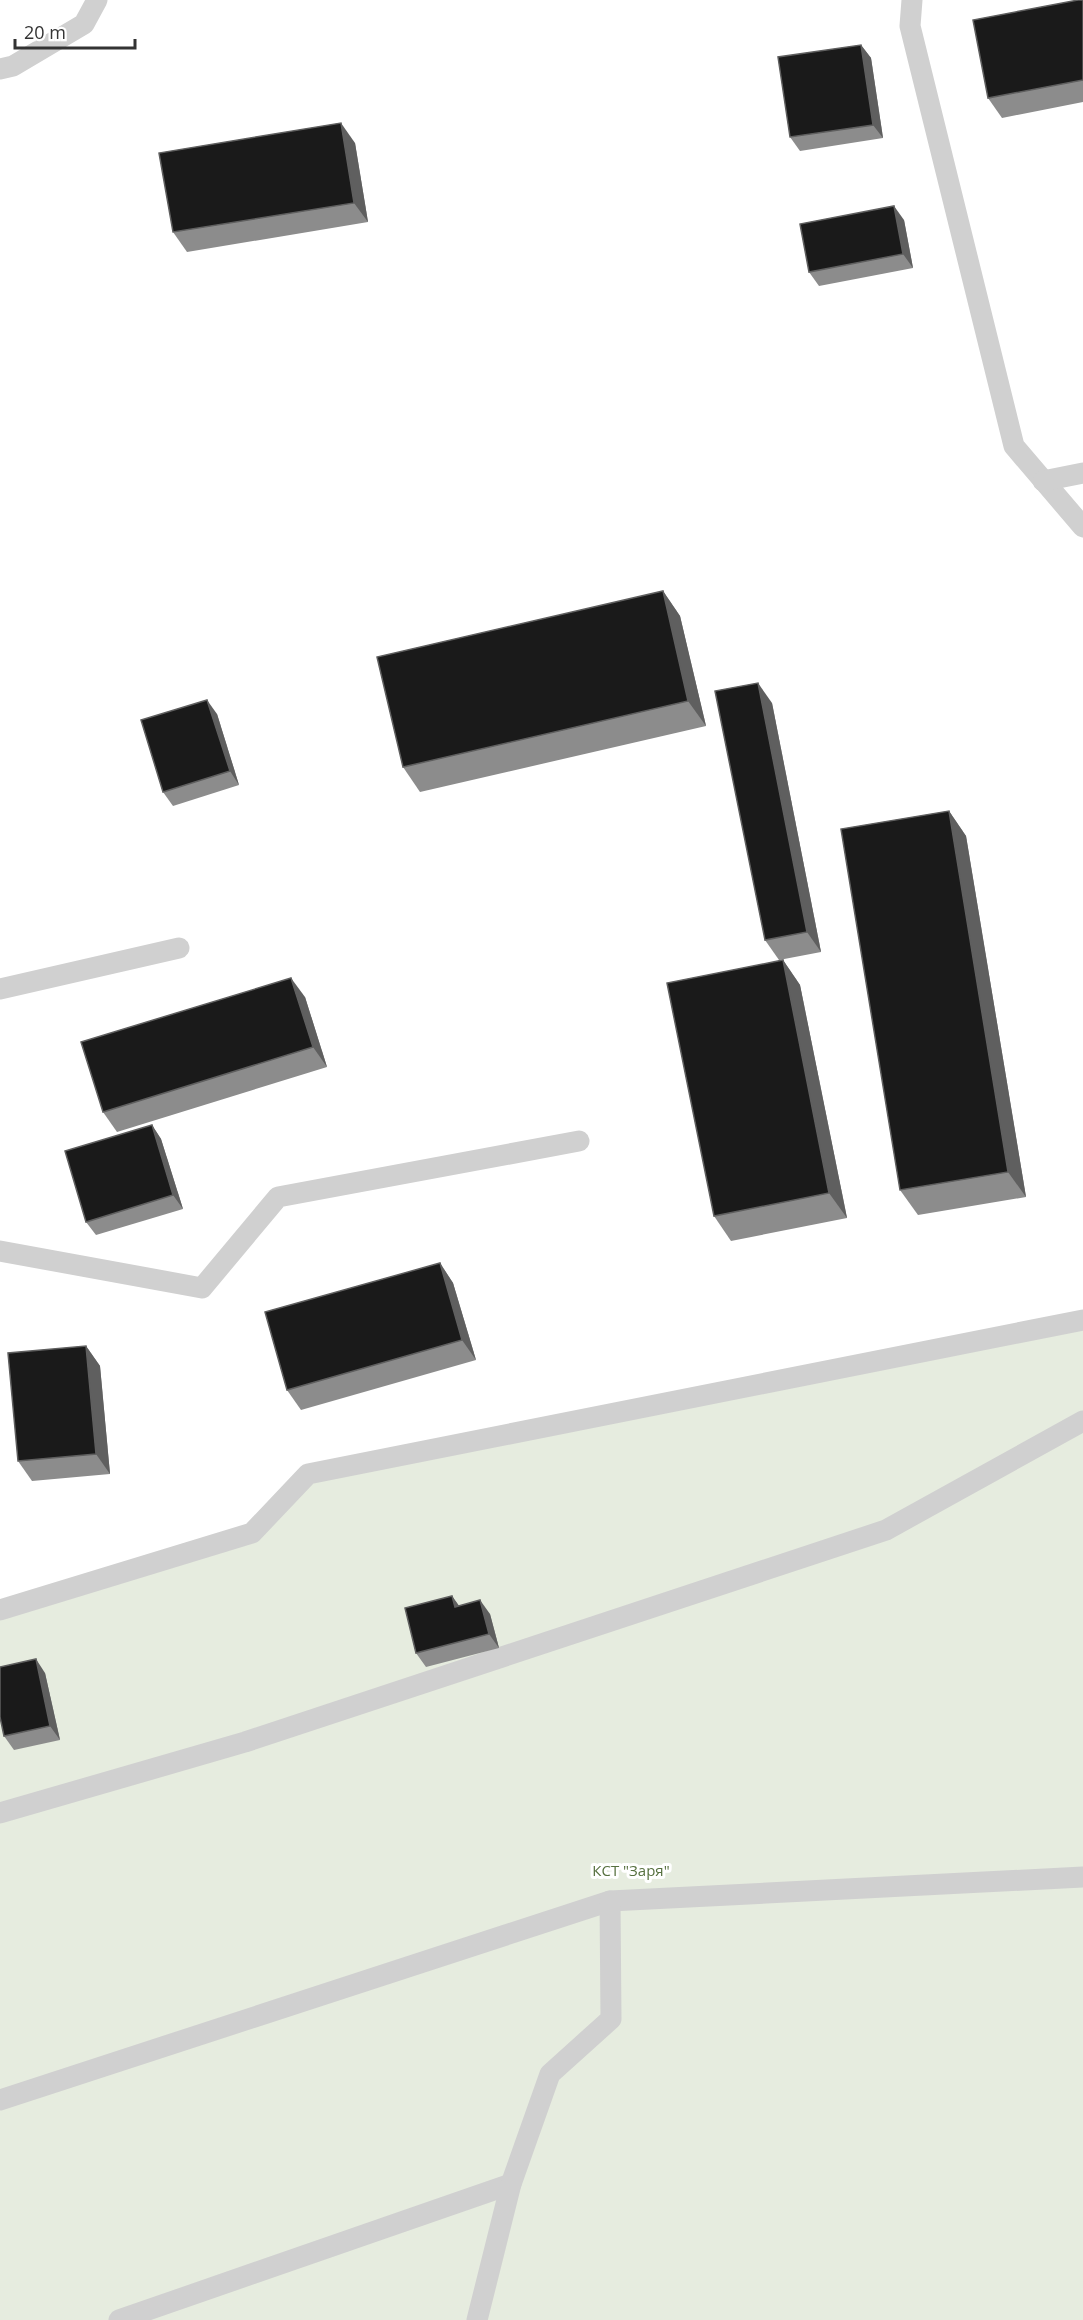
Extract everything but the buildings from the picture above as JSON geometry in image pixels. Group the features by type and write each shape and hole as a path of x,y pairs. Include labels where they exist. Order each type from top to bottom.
{"lane":[{"path":"0,69 13,66 84,24 98,0"},
{"path":"912,0 910,26 1014,446 1083,527"},
{"path":"1043,481 1083,473"},
{"path":"0,989 179,948"},
{"path":"0,1251 202,1288 278,1197 579,1141"},
{"path":"0,1610 252,1533 308,1474 1083,1320"},
{"path":"0,1813 245,1742 886,1530 1083,1421"},
{"path":"0,2100 610,1901 1083,1876"},
{"path":"477,2320 511,2184 550,2074 611,2019 610,1901"},
{"path":"119,2320 511,2184"}],"green space":[{"name":"КСТ \"Заря\"","path":"1083,1320 1083,2320 0,2320 0,1610 252,1533 308,1474"}]}
